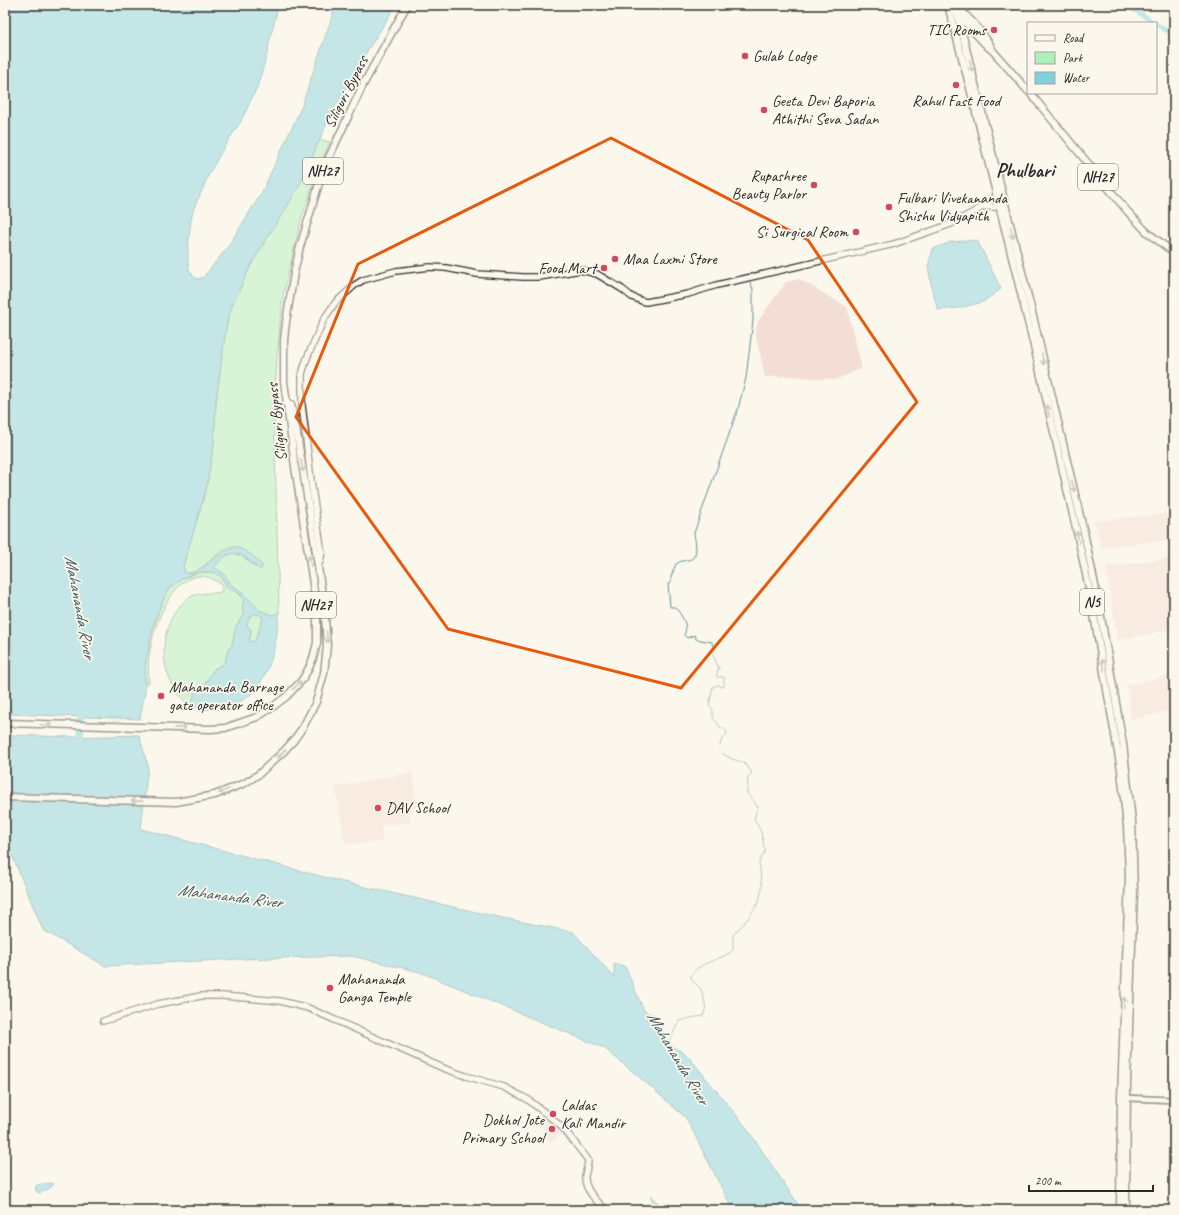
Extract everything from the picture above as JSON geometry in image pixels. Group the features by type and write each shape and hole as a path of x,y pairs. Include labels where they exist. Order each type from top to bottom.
{"highway":[{"name":"Siliguri Bypass","path":"6,724 141,728 225,728 257,717 287,696 302,680 309,668 317,643 317,610 295,467 284,381 284,340 286,322 294,273 306,224 323,170 361,89 407,5"},
{"name":"NH27","path":"951,6 957,15 986,46 993,51 1027,90"},
{"name":"NH27","path":"951,6 980,32 990,44 993,51"},
{"name":"N5","path":"951,6 996,197 1034,346 1091,598 1121,770 1127,828 1130,950"},
{"name":"N5","path":"957,15 1034,320 1085,537 1099,605 1123,744 1130,805 1134,892 1125,1051 1123,1199 1120,1210"},
{"path":"964,41 977,36"},
{"name":"NH27","path":"1031,94 1128,212 1147,232 1174,253"},
{"name":"NH27","path":"5,797 176,802 215,795 246,783 259,774 284,751 303,727 316,702 324,673 327,646 325,617 318,565 296,428 288,394 284,353"},
{"name":"N5","path":"1123,1199 1126,1210"}],"main road":[{"path":"318,565 322,553 302,405 302,374 307,358 328,312 335,303 355,285 363,280 396,271 430,267 508,277 539,277 581,270 597,274 632,297 642,302 646,302 688,294 717,285 894,244 951,224 983,207 996,197 1003,195"},
{"path":"983,207 1005,204"},
{"path":"103,1021 158,1004 201,996 223,996 280,1001 308,1008 443,1068 504,1087 527,1099 564,1129 588,1160 585,1176 586,1185 592,1196 606,1210"}],"street":[{"path":"1124,1098 1174,1100"}],"highlighted area":[{"path":"611,138 808,240 917,402 681,688 448,629 296,417 358,264"}],"shaded area":[{"path":"799,279 847,307 862,368 835,380 791,376 765,377 755,332 758,321 786,282"},
{"path":"1171,513 1174,540 1101,547 1094,521"},
{"path":"1174,558 1174,629 1117,640 1106,566"},
{"path":"1174,674 1174,709 1158,714 1131,719 1127,685"},
{"name":"DAV School","path":"413,772 416,802 430,799 433,808 418,811 418,808 410,809 410,823 382,825 382,842 345,844 335,787"},
{"name":"Dokhol Jote Primary School","path":"550,1117 564,1133 550,1143 539,1123"}],"green space":[{"path":"319,140 330,142 302,216 283,295 274,408 279,613 272,615 259,610 245,595 231,585 224,574 214,567 223,557 233,553 243,556 255,567 262,566 253,557 239,547 231,547 225,550 206,565 192,572 185,573 183,566 206,490 214,443 216,401 226,328 232,305 250,267 299,186"},
{"path":"202,572 212,572 221,576 226,585 236,591 244,599 244,615 236,626 232,645 228,650 225,662 217,667 204,686 194,694 192,706 180,696 169,678 164,654 164,642 172,618 178,608 187,599 197,594 222,591 222,585 208,577 195,577 184,582 174,592 165,605 154,633 148,669 149,683 145,680 145,670 153,630 166,593 171,586 178,581"},
{"path":"258,614 262,616 262,625 255,641 251,642 249,638 251,635 251,629 247,625 248,620 251,616"},
{"path":"650,1195 665,1210 656,1210"}],"water":[{"path":"5,5 278,5 267,54 258,85 241,121 210,172 194,208 191,220 188,261 189,269 193,276 197,279 202,278 206,274 227,248 261,194 301,108 336,5 396,5 332,112 299,186 250,267 232,305 226,328 216,401 214,443 206,490 183,566 185,573 192,573 232,548 245,550 261,564 262,569 259,569 243,556 233,553 223,557 214,567 224,574 231,585 245,595 259,610 272,615 279,613 276,641 272,656 261,682 252,693 241,701 228,707 210,710 192,706 194,694 204,686 214,669 225,662 228,650 232,645 236,626 244,615 242,607 244,599 242,596 237,592 228,589 221,576 212,572 193,574 182,579 171,587 165,596 155,619 146,660 145,692 140,719 8,714 8,711 10,711 10,663 12,659 12,649 5,621","holes":["255,614 261,615 263,619 255,641 251,642 249,638 251,633 247,625 249,617"]},
{"path":"977,240 1001,289 983,302 959,308 938,310 928,266 933,249 951,242"},
{"path":"11,735 70,737 139,735 148,766 141,829 343,882 498,917 573,932 614,977 614,963 625,966 644,1011 656,1016 669,1044 688,1056 746,1127 802,1210 733,1210 686,1118 604,1048 420,972 352,956 239,959 105,966 43,930 9,848 5,845 5,817 7,813 12,810 9,763"},
{"path":"54,1184 47,1190 39,1193 36,1191 35,1188 37,1185"}],"waterway":[{"path":"1127,5 1153,22"},
{"path":"1157,25 1174,35"},
{"path":"720,746 721,741 727,734 726,730 721,728 713,717 713,710 709,705 713,687 717,685 724,687 724,677 716,676 719,668 712,654 712,642 696,639 694,635 687,638 684,635 686,628 682,617 675,607 670,607 668,584 671,583 671,577 676,564 692,559 694,556 696,549 694,533 738,409 746,378 753,320 753,289 750,282"},
{"path":"5,690 16,690"},
{"name":"Mahananda River","path":"80,746 81,708"},
{"path":"669,1042 679,1021 703,1016 706,1007 701,989 692,980 691,975 702,965 733,950 733,935 746,921 759,902 762,887 759,862 765,851 761,832 754,818 758,807 747,794 748,778 752,772 744,763 730,758 722,753"}],"place":[{"name":"TIC Rooms","path":"994,30"},
{"name":"Gulab Lodge","path":"745,56"},
{"name":"Rahul Fast Food","path":"956,85"},
{"name":"Geeta Devi Baporia Athithi Seva Sadan","path":"764,110"},
{"name":"Rupashree Beauty Parlor","path":"814,185"},
{"name":"Fulbari Vivekananda Shishu Vidyapith","path":"889,207"},
{"name":"Si Surgical Room","path":"856,232"},
{"name":"Maa Laxmi Store","path":"615,259"},
{"name":"Food Mart","path":"604,268"},
{"name":"Mahananda Barrage gate operator office","path":"161,696"},
{"name":"DAV School","path":"378,808"},
{"name":"Mahananda Ganga Temple","path":"330,988"},
{"name":"Laldas Kali Mandir","path":"553,1114"},
{"name":"Dokhol Jote Primary School","path":"552,1129"}],"district":[{"name":"Phulbari","path":"1025,170"}]}
